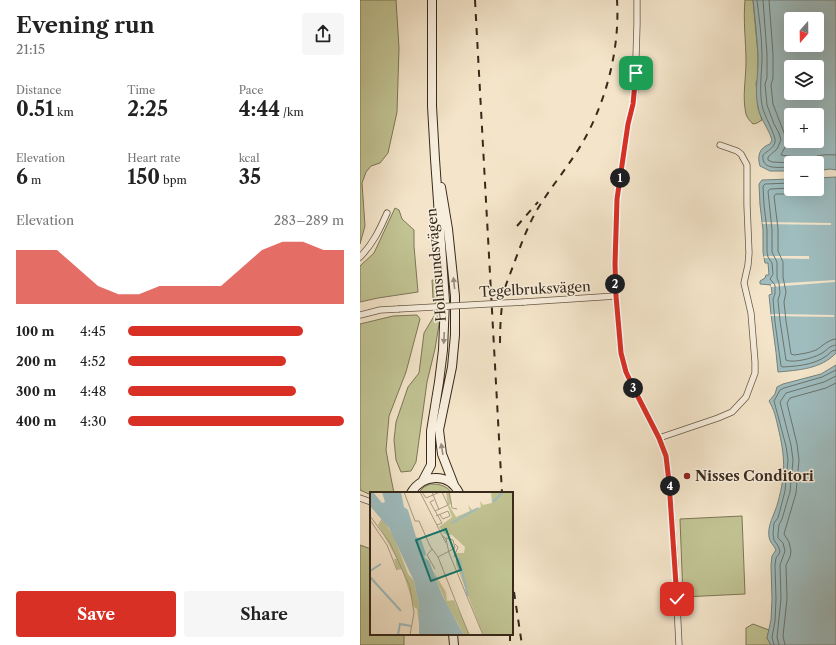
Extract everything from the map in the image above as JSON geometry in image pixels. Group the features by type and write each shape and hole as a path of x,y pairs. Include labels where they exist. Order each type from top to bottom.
{"main road":[{"name":"Holmsundsvägen","path":"410,492 423,480 431,465 431,430 442,357 446,301 432,106 432,0"},
{"name":"Holmsundsvägen","path":"435,159 448,229 455,296 455,335 452,367 439,430 442,454 454,485 459,492"},
{"path":"423,480 439,478 447,480 454,485"},
{"path":"453,635 454,645"}],"street":[{"path":"636,0 637,24 635,90 628,124 617,199 615,264 616,296 621,353 626,372 659,438 666,456 675,564 679,645"},
{"path":"659,438 732,412 746,397 755,373 750,313 744,283 749,253 746,205 747,165 741,154 737,151 720,145"},
{"path":"360,256 368,250 377,236 387,213"},
{"name":"Tegelbruksvägen","path":"360,315 380,310 616,296"},
{"path":"360,498 370,502"}],"green space":[{"path":"360,0 396,0 399,48 397,112 388,153 380,163 371,166 366,172 362,183 365,226 360,244"},
{"path":"745,0 753,0 758,54 758,78 756,83 758,107 762,120 753,124 746,115 744,101 746,62 744,16"},
{"path":"395,208 399,210 402,219 414,230 418,292 360,302 360,266 374,253"},
{"path":"432,280 439,281 441,312 435,349 427,382 416,462 411,471 401,472 396,460 394,440 396,422 408,387 419,373 424,333 434,316"},
{"path":"417,315 420,319 406,372 389,416 386,450 394,492 370,492 370,495 360,490 360,324 393,316"},
{"path":"430,484 436,484 447,488 451,492 419,492"},
{"path":"742,516 745,594 683,597 680,519"},
{"path":"360,545 370,549 370,635 404,635 404,645 360,645"},
{"path":"753,624 769,630 767,638 771,645 746,645 746,628"}],"water":[{"path":"753,0 836,0 836,170 824,170 824,156 784,156 784,171 770,171 760,166 759,156 761,150 770,144 772,140 759,111 757,100 757,34"},
{"path":"836,177 836,353 817,366 778,372 769,295 772,294 771,285 760,284 760,281 765,278 766,275 769,275 768,263 765,263 763,252 763,230 759,184 762,180 784,179 784,196 824,196 824,178"},
{"path":"836,365 836,645 771,645 767,638 771,620 771,565 772,556 776,550 770,541 769,533 770,524 781,492 784,464 774,410 769,401 775,394 777,387 821,374"}],"pier":[{"path":"762,222 831,223 831,225 763,224"},
{"path":"809,256 809,259 763,257"},
{"path":"835,280 835,282 771,287 771,284"},
{"path":"773,314 834,315 834,317 770,316"}],"railway":[{"path":"475,0 502,492"},
{"path":"500,343 504,292 525,235 540,205 574,157 584,140 605,90 614,54 617,0"},
{"path":"517,226 538,202"},
{"path":"514,592 522,645"},
{"path":"510,635 510,645"}],"place":[{"name":"Nisses Conditori","path":"687,476"}],"route":[{"path":"636,73 633,104 628,124 617,199 615,264 616,296 621,353 626,372 659,438 666,456 677,599"}]}
